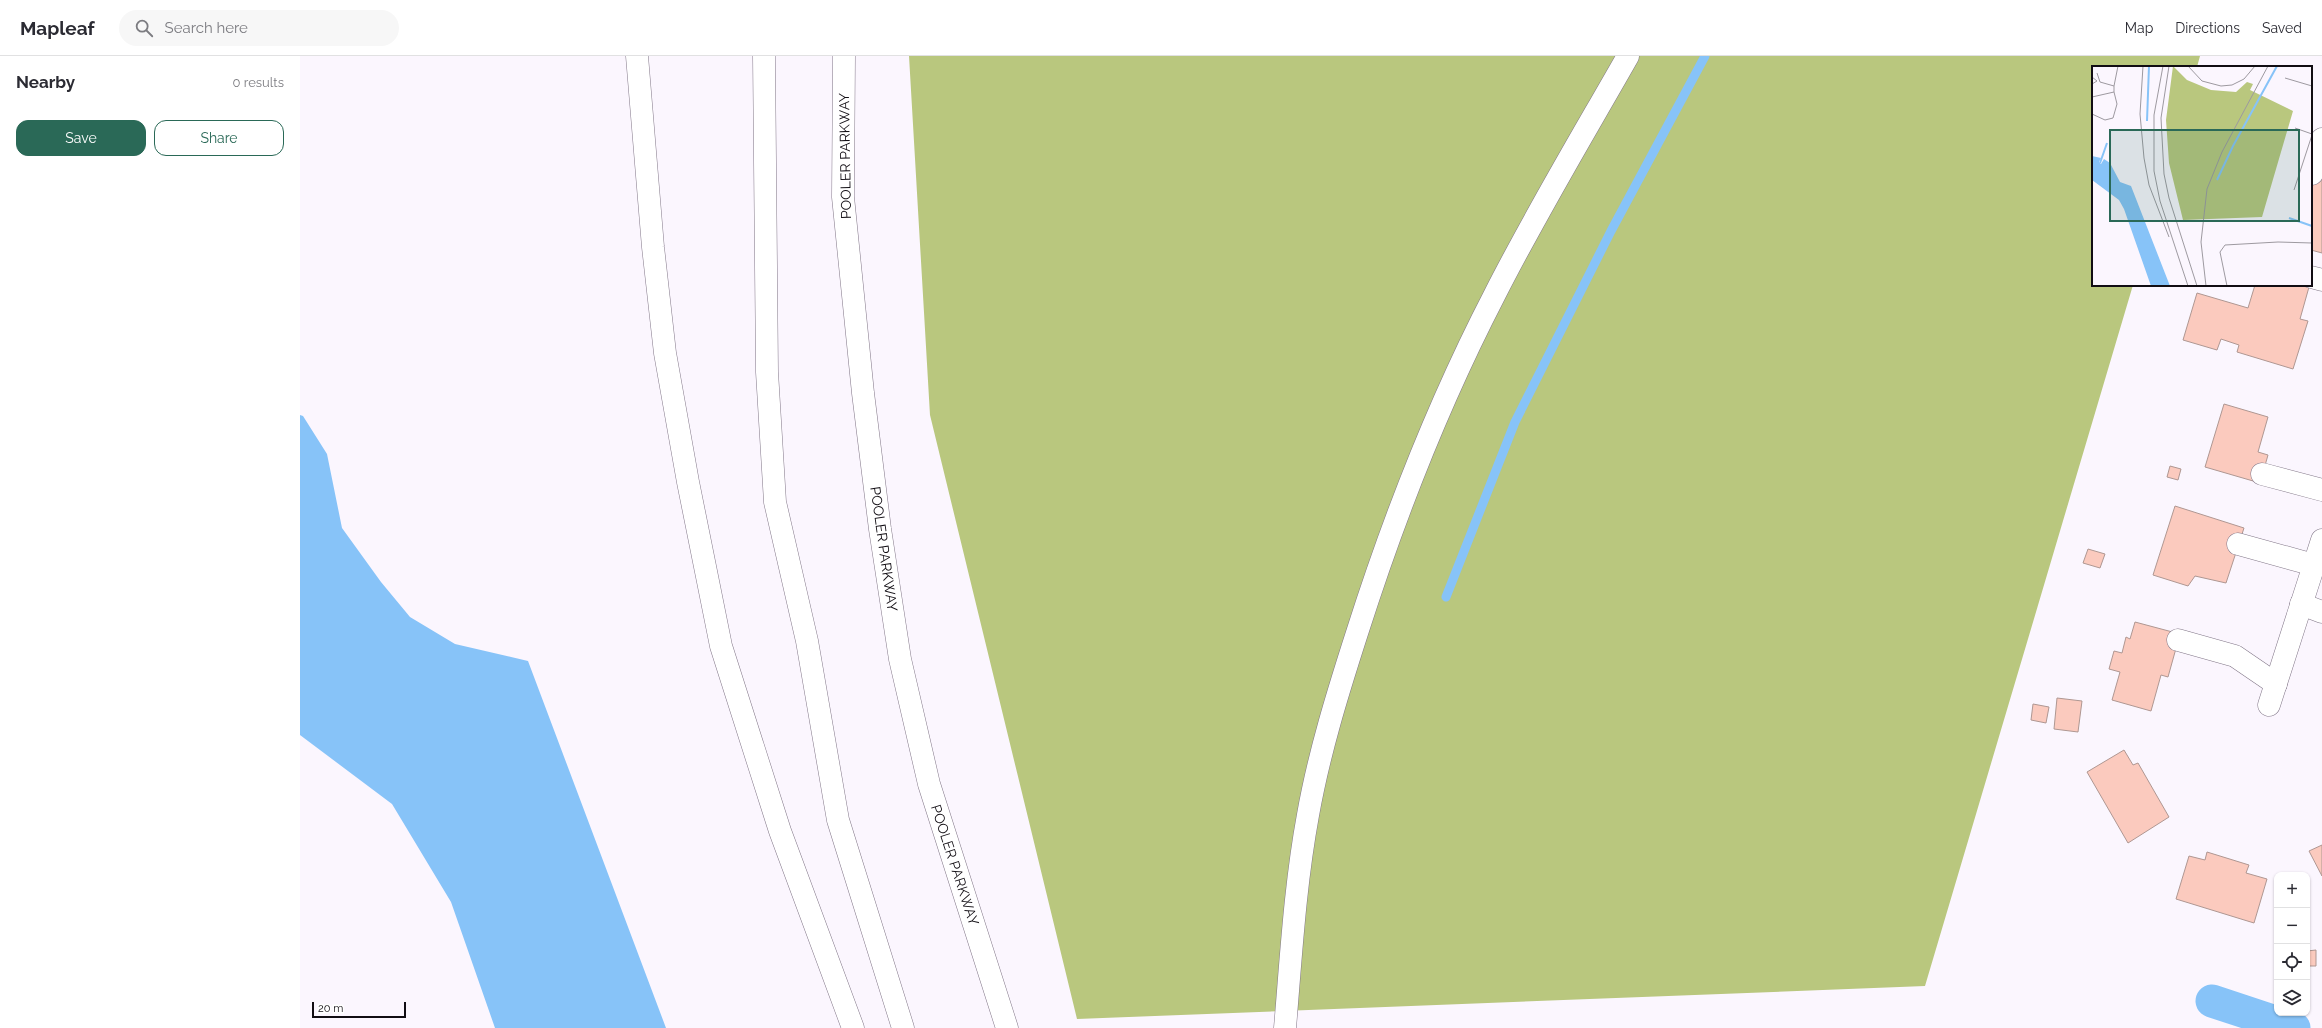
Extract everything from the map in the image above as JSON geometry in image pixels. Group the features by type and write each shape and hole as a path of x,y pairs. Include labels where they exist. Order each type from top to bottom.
{"main road":[{"path":"637,56 653,247 666,353 688,482 721,646 780,831 853,1028"},
{"path":"764,56 767,372 775,502 807,641 838,820 903,1028"},
{"name":"POOLER PARKWAY","path":"844,56 842,197 870,453 900,659 929,784 1007,1028"},
{"path":"1286,1028 1293,914 1308,814 1340,687 1377,568 1430,433 1494,296 1546,198 1628,56"},
{"path":"2312,174 2322,139"},
{"path":"2312,277 2322,280"},
{"path":"2262,474 2322,490"},
{"path":"2269,705 2322,540"},
{"path":"2238,544 2314,565"},
{"path":"2301,604 2322,612"},
{"path":"2178,640 2235,656 2276,684"}],"green space":[{"path":"909,56 2200,56 2197,66 2092,66 2092,286 2133,286 1925,986 1077,1019 930,415"}],"water":[{"path":"300,415 303,416 327,454 342,528 381,582 410,617 455,644 528,661 666,1028 495,1028 451,902 392,804 300,735"}],"building":[{"path":"2312,174 2322,177 2322,253 2312,250"},
{"path":"2255,286 2309,287 2300,319 2308,321 2293,369 2237,352 2239,345 2221,339 2217,350 2183,340 2197,293 2248,308"},
{"path":"2224,404 2268,417 2258,452 2268,455 2260,483 2205,467"},
{"path":"2170,466 2181,469 2178,480 2167,477"},
{"path":"2175,506 2244,528 2226,583 2195,576 2188,586 2153,575"},
{"path":"2088,549 2105,554 2100,568 2083,563"},
{"path":"2135,622 2180,634 2168,677 2161,675 2151,711 2112,700 2120,672 2109,669 2114,651 2122,653 2126,637 2130,639"},
{"path":"2057,698 2082,701 2078,732 2054,729"},
{"path":"2033,704 2049,707 2046,723 2031,720"},
{"path":"2124,750 2133,765 2138,763 2169,817 2128,843 2087,772"},
{"path":"2322,845 2322,876 2309,851"},
{"path":"2207,852 2249,865 2246,873 2267,879 2254,923 2176,899 2189,856 2205,860"},
{"path":"2316,950 2316,966 2310,966 2310,951"}],"waterway":[{"path":"1446,597 1515,422 1611,231 1705,56"},
{"path":"2212,1001 2294,1028"}]}
